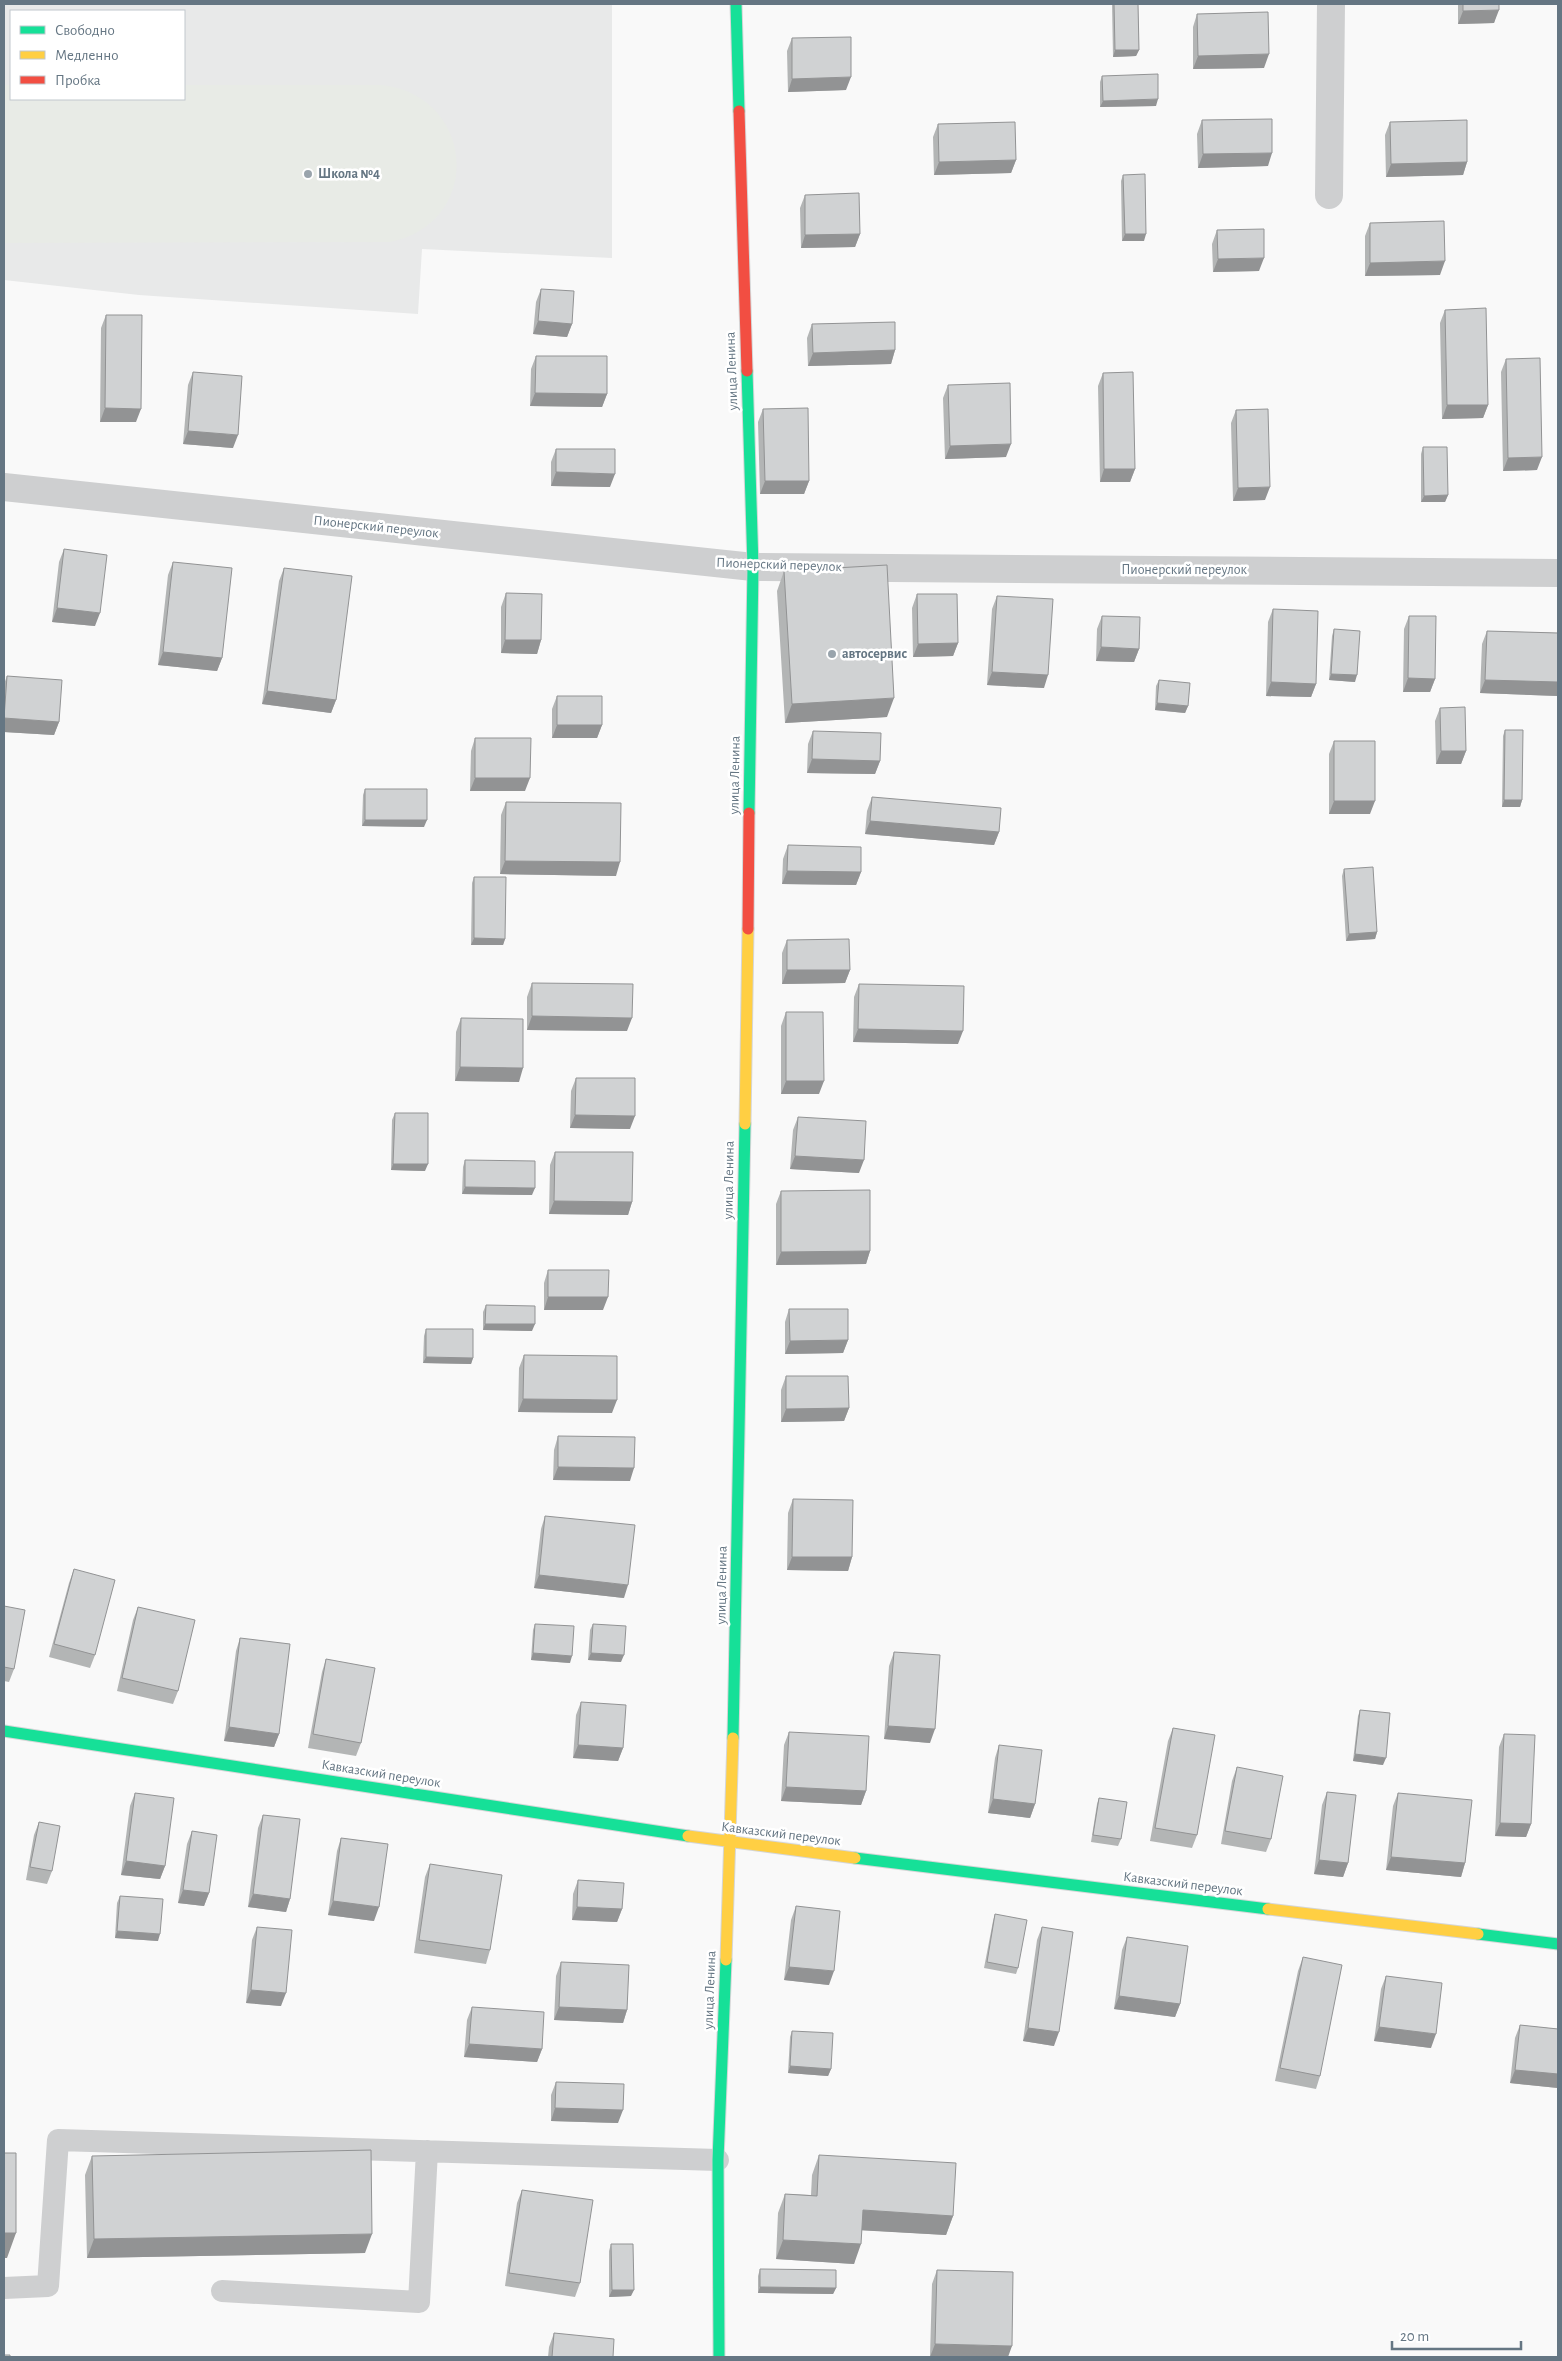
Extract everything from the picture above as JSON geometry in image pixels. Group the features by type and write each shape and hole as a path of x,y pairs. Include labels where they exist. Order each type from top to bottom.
{"street":[{"name":"улица Ленина","path":"719,2357 718,2160 731,1844 740,1451 753,567 736,4"},
{"path":"1328,195 1331,4"},
{"name":"Пионерский переулок","path":"4,487 753,567 1558,572"},
{"name":"Кавказский переулок","path":"4,1731 731,1844 1558,1944"}],"lane":[{"path":"4,2288 48,2286 58,2140 718,2160"},
{"path":"222,2291 419,2302 427,2151"}],"shaded area":[{"name":"Школа №4","path":"4,4 612,4 612,258 422,249 418,314 139,295 4,280"},
{"path":"4,85 10,85 10,100 185,100 185,85 382,85 413,94 436,112 451,134 456,160 454,187 442,211 420,230 390,242 4,243"}],"building":[{"path":"1114,4 1138,4 1139,50 1115,50"},
{"path":"1463,4 1499,4 1499,10 1463,11"},
{"path":"1268,12 1269,54 1198,56 1197,14"},
{"path":"851,37 851,77 792,79 792,38"},
{"path":"1158,74 1158,99 1103,101 1102,76"},
{"path":"1272,119 1272,153 1203,154 1202,120"},
{"path":"1467,120 1467,162 1391,164 1390,122"},
{"path":"1015,122 1016,160 939,162 938,124"},
{"path":"1145,174 1146,234 1125,234 1123,175"},
{"path":"859,193 860,234 805,235 805,195"},
{"path":"1444,221 1445,261 1370,263 1370,223"},
{"path":"1264,229 1264,258 1218,259 1217,230"},
{"path":"541,289 574,291 572,324 538,321"},
{"path":"1486,308 1488,405 1447,405 1445,310"},
{"path":"106,315 142,315 141,409 105,408"},
{"path":"895,322 895,350 813,353 812,324"},
{"path":"536,356 607,356 607,394 535,393"},
{"path":"1540,358 1542,457 1508,458 1506,359"},
{"path":"193,372 242,376 238,435 188,431"},
{"path":"1133,372 1135,469 1104,469 1103,373"},
{"path":"1010,383 1011,444 950,446 948,385"},
{"path":"808,408 809,481 765,481 763,409"},
{"path":"1268,409 1270,487 1238,488 1236,410"},
{"path":"1423,447 1447,447 1448,495 1424,496"},
{"path":"556,449 615,449 615,474 556,472"},
{"path":"64,549 107,555 100,613 57,608"},
{"path":"173,562 232,568 222,658 163,652"},
{"name":"автосервис","path":"887,565 894,698 792,704 784,571"},
{"path":"284,568 352,576 336,700 267,691"},
{"path":"506,593 542,594 541,640 505,640"},
{"path":"917,594 957,594 958,643 918,644"},
{"path":"997,596 1053,599 1048,675 992,672"},
{"path":"1273,609 1318,611 1316,684 1271,682"},
{"path":"1102,616 1140,617 1139,649 1101,647"},
{"path":"1409,616 1436,616 1435,679 1408,678"},
{"path":"1334,629 1360,631 1357,675 1331,674"},
{"path":"1487,631 1558,633 1558,682 1485,680"},
{"path":"7,676 62,680 59,722 4,718"},
{"path":"1159,680 1190,683 1188,706 1157,703"},
{"path":"557,696 602,696 602,725 557,725"},
{"path":"1465,707 1466,751 1441,751 1440,708"},
{"path":"1505,730 1523,730 1522,800 1504,800"},
{"path":"813,731 881,733 880,761 812,759"},
{"path":"475,738 531,738 530,778 475,778"},
{"path":"1334,741 1375,741 1375,801 1334,801"},
{"path":"365,789 427,789 427,820 365,820"},
{"path":"872,797 1001,808 999,832 870,821"},
{"path":"506,802 621,803 620,862 505,861"},
{"path":"788,845 861,847 861,872 787,871"},
{"path":"1373,867 1377,932 1349,934 1344,869"},
{"path":"474,877 506,877 505,939 474,938"},
{"path":"849,939 850,970 787,970 787,940"},
{"path":"532,983 633,984 632,1018 532,1016"},
{"path":"859,984 964,986 963,1031 858,1029"},
{"path":"786,1012 823,1012 824,1081 786,1081"},
{"path":"461,1018 523,1019 523,1068 460,1067"},
{"path":"576,1078 635,1078 635,1116 575,1115"},
{"path":"395,1113 428,1113 428,1164 393,1164"},
{"path":"798,1117 866,1121 864,1160 795,1156"},
{"path":"555,1152 633,1152 632,1202 554,1201"},
{"path":"465,1160 535,1161 535,1188 465,1187"},
{"path":"870,1190 870,1251 781,1252 781,1191"},
{"path":"548,1270 609,1270 608,1297 548,1297"},
{"path":"486,1305 535,1306 535,1324 485,1324"},
{"path":"789,1309 848,1309 848,1340 790,1341"},
{"path":"426,1329 473,1329 473,1358 426,1357"},
{"path":"524,1355 617,1356 617,1400 523,1399"},
{"path":"786,1376 848,1376 849,1408 786,1409"},
{"path":"558,1436 635,1437 634,1468 558,1467"},
{"path":"793,1499 853,1500 852,1557 792,1557"},
{"path":"545,1516 635,1525 628,1585 539,1575"},
{"path":"74,1569 115,1580 95,1655 54,1644"},
{"path":"4,1606 25,1610 14,1669 4,1667"},
{"path":"138,1607 195,1620 178,1691 122,1678"},
{"path":"535,1624 574,1626 572,1656 533,1653"},
{"path":"593,1624 626,1626 624,1655 591,1653"},
{"path":"240,1638 290,1644 279,1734 229,1727"},
{"path":"894,1652 940,1655 935,1729 888,1726"},
{"path":"326,1659 375,1668 361,1743 313,1734"},
{"path":"581,1702 626,1705 623,1748 578,1745"},
{"path":"1360,1710 1390,1713 1386,1758 1355,1754"},
{"path":"1173,1728 1215,1735 1197,1835 1155,1828"},
{"path":"789,1732 869,1736 866,1791 786,1787"},
{"path":"1504,1734 1535,1735 1531,1824 1500,1823"},
{"path":"999,1745 1042,1750 1035,1804 993,1799"},
{"path":"1237,1767 1283,1776 1271,1839 1225,1831"},
{"path":"1327,1792 1356,1795 1348,1863 1319,1860"},
{"path":"135,1793 174,1798 165,1866 126,1861"},
{"path":"1398,1793 1472,1800 1465,1863 1391,1857"},
{"path":"1099,1798 1127,1802 1121,1839 1093,1835"},
{"path":"263,1815 300,1819 290,1899 253,1894"},
{"path":"39,1822 60,1826 52,1871 30,1867"},
{"path":"192,1831 217,1835 209,1893 183,1890"},
{"path":"341,1838 388,1844 379,1907 333,1901"},
{"path":"430,1864 502,1875 490,1950 419,1940"},
{"path":"578,1880 624,1883 622,1909 577,1907"},
{"path":"120,1896 163,1899 160,1934 117,1931"},
{"path":"796,1906 840,1911 834,1971 789,1967"},
{"path":"995,1914 1027,1920 1018,1968 987,1962"},
{"path":"257,1927 292,1930 286,1993 251,1990"},
{"path":"1042,1927 1073,1932 1059,2032 1028,2028"},
{"path":"1127,1937 1188,1946 1180,2004 1119,1996"},
{"path":"1303,1957 1342,1965 1320,2076 1280,2068"},
{"path":"561,1962 629,1965 627,2010 559,2007"},
{"path":"1386,1976 1442,1983 1436,2034 1379,2027"},
{"path":"472,2007 544,2012 542,2049 469,2044"},
{"path":"1520,2025 1558,2029 1558,2074 1515,2070"},
{"path":"792,2031 833,2033 831,2069 790,2066"},
{"path":"556,2082 624,2084 623,2110 555,2108"},
{"path":"371,2150 372,2234 94,2239 92,2156"},
{"path":"4,2153 16,2153 16,2233 4,2233"},
{"path":"819,2155 956,2163 953,2216 863,2210 861,2244 783,2240 785,2194 817,2196"},
{"path":"522,2190 593,2200 580,2283 509,2273"},
{"path":"611,2244 633,2244 634,2290 612,2290"},
{"path":"760,2269 836,2270 836,2288 760,2287"},
{"path":"937,2270 1013,2272 1012,2346 935,2344"},
{"path":"554,2333 614,2339 613,2357 552,2357"}],"traffic: fast":[{"path":"736,4 739,111"},
{"path":"747,371 753,567 749,813"},
{"path":"733,1738 745,1124"},
{"path":"4,1731 688,1836"},
{"path":"855,1858 1268,1909"},
{"path":"1478,1934 1558,1944"},
{"path":"719,2357 718,2160 726,1960"}],"traffic: slow":[{"path":"745,1124 748,929"},
{"path":"726,1960 733,1738"},
{"path":"688,1836 855,1858"},
{"path":"1268,1909 1478,1934"}],"traffic: jam":[{"path":"739,111 747,371"},
{"path":"748,929 749,813"}],"place":[{"name":"Школа №4","path":"308,174"},
{"name":"автосервис","path":"832,654"}]}
